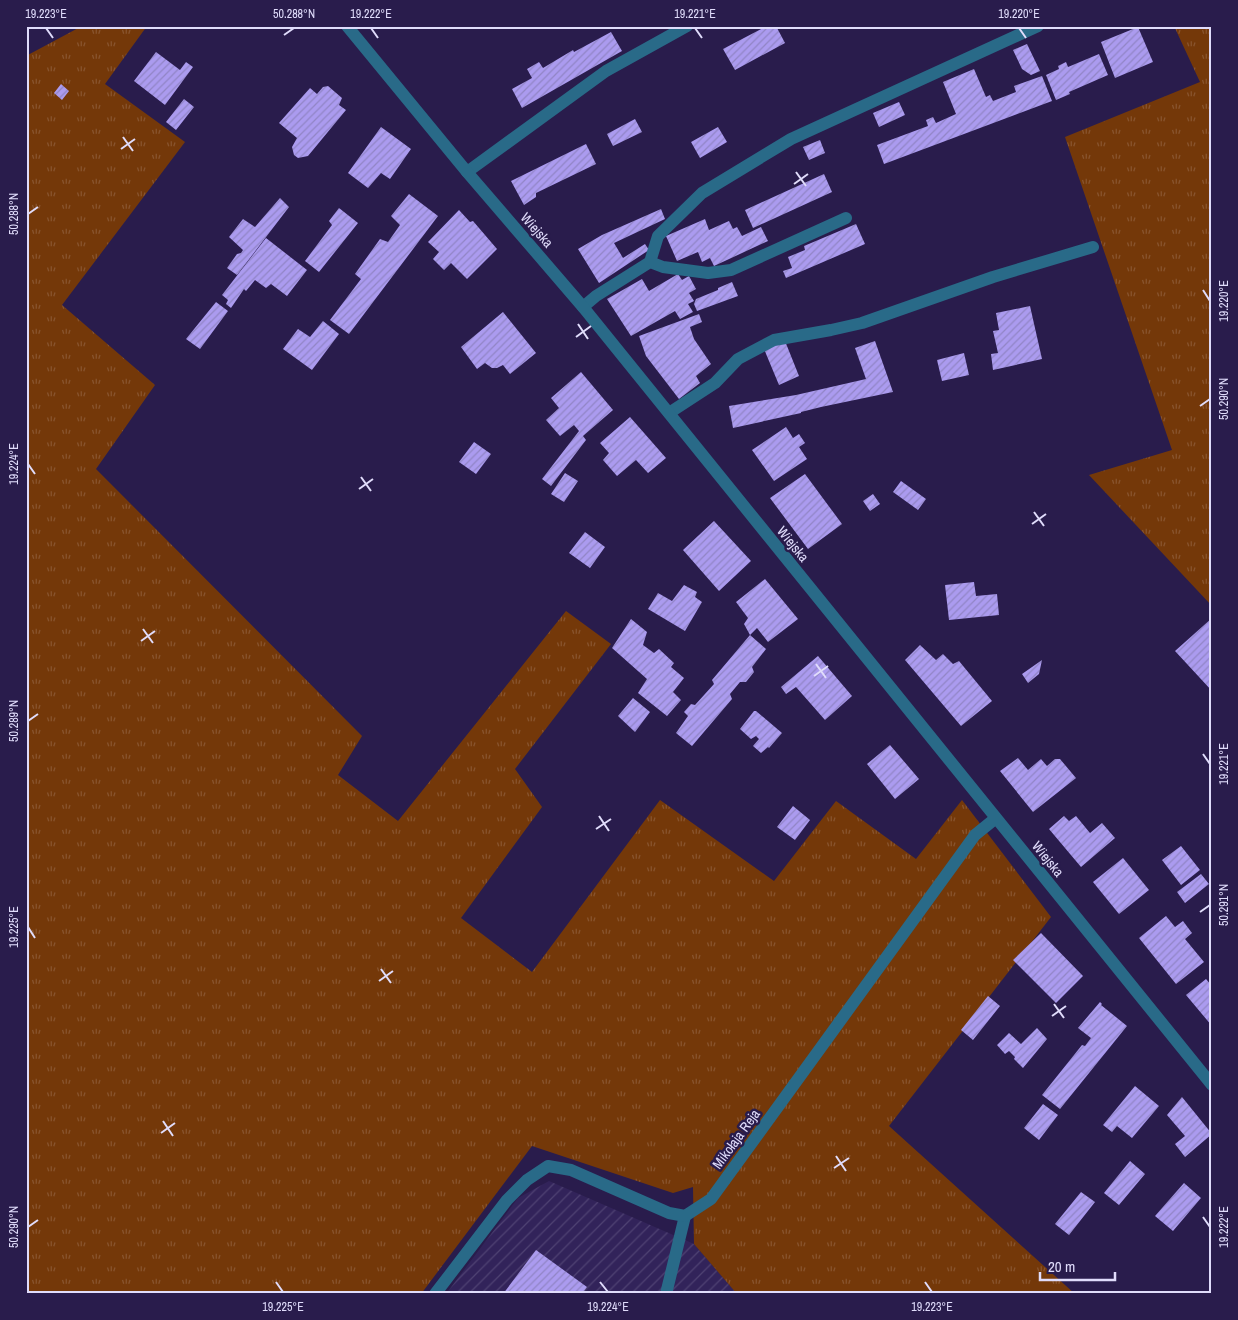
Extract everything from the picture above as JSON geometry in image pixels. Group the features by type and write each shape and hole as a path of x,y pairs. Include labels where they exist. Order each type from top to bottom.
{"street":[{"name":"Wiejska","path":"346,26 467,172 583,307 1212,1085"},
{"path":"467,172 606,71 687,26"},
{"path":"583,307 596,296 650,262 658,236 702,193 791,139 1038,26"},
{"path":"650,262 663,267 708,274 731,270 846,218"},
{"path":"669,413 715,383 738,359 774,340 862,323 993,277 1093,247"},
{"name":"Mikołaja Reja","path":"685,1216 711,1199 975,835 996,818"},
{"path":"435,1294 507,1200 527,1180 548,1166 571,1170 669,1213 685,1216 666,1294"}],"shaded area":[{"path":"549,1181 694,1244 737,1294 446,1294 518,1198"}],"green space":[{"path":"82,26 147,26 105,84 185,142 62,305 155,385 96,469 362,736 338,775 398,821 566,611 611,644 515,769 542,807 461,918 532,972 660,800 774,881 836,801 916,859 962,800 1051,917 889,1126 1075,1294 737,1294 694,1244 693,1187 673,1193 532,1146 421,1294 26,1294 26,56"},
{"path":"1174,26 1212,26 1212,606 1089,475 1172,450 1065,137 1200,82"}],"building":[{"path":"767,26 776,26 785,43 735,70 723,49"},
{"path":"1138,27 1153,62 1115,78 1101,42"},
{"path":"611,32 622,51 522,108 512,89 532,78 527,69 539,62 543,68 573,50 574,52"},
{"path":"1027,44 1040,71 1031,75 1022,69 1013,50"},
{"path":"156,52 180,70 186,62 193,67 165,105 134,81"},
{"path":"1099,54 1108,75 1069,92 1070,94 1056,100 1046,75 1059,69 1058,66 1066,62 1068,67"},
{"path":"974,69 986,97 990,95 993,101 1016,92 1014,86 1042,76 1052,101 884,164 877,145 928,126 926,120 933,117 936,123 956,114 943,82"},
{"path":"61,84 69,91 62,100 54,93"},
{"path":"328,86 342,98 339,105 346,110 308,156 298,158 294,155 292,147 297,138 279,123 310,88 317,94 323,87"},
{"path":"184,99 194,107 176,130 166,122"},
{"path":"899,102 905,115 879,127 873,113"},
{"path":"635,119 642,132 613,146 607,134"},
{"path":"381,127 411,149 390,179 381,173 368,188 348,173"},
{"path":"718,127 727,142 700,158 691,142"},
{"path":"820,140 825,153 809,160 803,147"},
{"path":"586,144 596,164 536,193 536,197 524,205 511,181"},
{"path":"824,174 832,192 753,228 745,210"},
{"path":"409,194 438,216 349,334 330,320 361,279 355,274 380,239 388,242 400,225 391,216"},
{"path":"280,198 289,207 237,275 227,268 237,254 243,250 229,237 243,219 255,227"},
{"path":"339,208 358,223 319,272 305,261 332,225 329,221"},
{"path":"661,209 665,219 614,243 623,258 645,244 649,250 599,283 578,249 602,235"},
{"path":"459,210 470,222 473,221 497,249 467,279 451,263 444,270 433,259 439,252 428,242"},
{"path":"705,219 709,230 729,221 733,229 737,227 742,236 761,227 768,241 714,266 710,258 702,262 698,252 677,261 666,236"},
{"path":"856,224 865,244 786,278 783,271 792,268 788,257 805,250 804,246"},
{"path":"266,238 307,270 287,296 271,284 266,288 255,280 246,291 244,289 231,308 226,304 228,300 222,295"},
{"path":"678,274 682,280 689,276 696,289 689,293 694,301 688,304 693,312 680,319 675,311 631,336 607,299 642,279 649,291"},
{"path":"732,282 738,296 697,311 694,304 696,299"},
{"path":"216,302 228,311 200,349 186,339"},
{"path":"1030,306 1042,359 993,370 991,354 998,353 993,331 999,330 996,313"},
{"path":"503,312 536,353 510,374 503,365 492,368 485,363 477,369 461,347"},
{"path":"699,314 702,322 690,327 694,339 711,364 696,376 700,383 679,399 646,356 639,336"},
{"path":"323,321 339,334 312,370 283,349 298,329 310,337"},
{"path":"785,341 799,376 779,385 764,349"},
{"path":"875,341 893,392 733,428 729,406 796,395 866,379 855,348"},
{"path":"964,353 969,375 942,381 937,360"},
{"path":"581,372 613,410 583,436 586,440 551,486 542,479 579,431 574,425 560,436 546,420 559,408 551,398"},
{"path":"630,417 666,458 648,473 636,460 617,476 603,460 609,453 600,443"},
{"path":"786,427 793,438 799,434 805,443 799,447 807,459 774,481 752,450"},
{"path":"474,442 491,454 476,474 459,462"},
{"path":"565,473 578,481 564,502 551,494"},
{"path":"805,474 842,524 808,549 770,498"},
{"path":"901,481 926,499 918,510 893,492"},
{"path":"873,494 880,504 870,511 863,501"},
{"path":"714,521 751,561 719,591 683,550"},
{"path":"585,532 605,547 590,568 569,553"},
{"path":"765,579 798,619 768,642 757,628 750,635 744,624 748,618 736,602"},
{"path":"974,582 976,596 997,594 999,615 949,620 945,585"},
{"path":"684,585 697,592 695,597 702,602 685,631 648,609 658,593 672,601"},
{"path":"1212,618 1212,691 1175,651"},
{"path":"631,619 647,632 643,645 654,653 659,649 674,663 671,667 684,678 673,692 681,700 667,716 638,693 647,679 612,648"},
{"path":"750,635 766,649 752,667 754,672 746,682 740,682 730,694 732,699 692,746 676,733 688,716 684,712 691,704 695,705 714,684 712,680"},
{"path":"920,645 936,660 943,654 953,664 959,661 992,701 961,726 905,660"},
{"path":"818,656 852,696 825,720 796,687 786,694 781,687"},
{"path":"1042,660 1039,674 1028,683 1022,674"},
{"path":"633,698 650,712 635,732 618,716"},
{"path":"754,711 782,733 769,748 761,753 753,746 759,739 756,736 751,739 740,729"},
{"path":"890,745 919,779 895,799 867,764"},
{"path":"1018,758 1028,770 1041,759 1047,766 1055,759 1060,759 1076,778 1033,812 1000,771"},
{"path":"793,806 810,820 795,840 777,827"},
{"path":"1064,816 1069,821 1076,816 1090,833 1102,823 1115,838 1081,867 1049,829"},
{"path":"1181,846 1200,870 1181,885 1162,860"},
{"path":"1123,858 1149,890 1119,914 1093,882"},
{"path":"1201,874 1209,884 1185,903 1177,892"},
{"path":"1166,916 1175,927 1183,921 1192,933 1185,939 1204,962 1176,984 1139,938"},
{"path":"1041,933 1083,976 1056,1003 1013,960"},
{"path":"1206,979 1212,986 1212,1026 1186,995"},
{"path":"988,996 1000,1006 973,1040 961,1030"},
{"path":"1100,1002 1101,1005 1127,1026 1060,1109 1042,1095 1082,1045 1085,1046 1091,1038 1078,1028"},
{"path":"1037,1028 1047,1039 1023,1068 1009,1051 1005,1054 997,1045 1009,1033 1021,1044"},
{"path":"1135,1086 1159,1106 1132,1138 1117,1126 1112,1132 1103,1125"},
{"path":"1182,1097 1212,1134 1185,1157 1175,1144 1185,1136 1167,1115"},
{"path":"1043,1104 1058,1115 1039,1140 1024,1128"},
{"path":"1130,1161 1145,1174 1119,1205 1104,1193"},
{"path":"1184,1183 1201,1198 1173,1231 1155,1216"},
{"path":"1081,1192 1095,1202 1069,1235 1055,1224"},
{"path":"536,1250 587,1287 582,1294 503,1294"}]}
